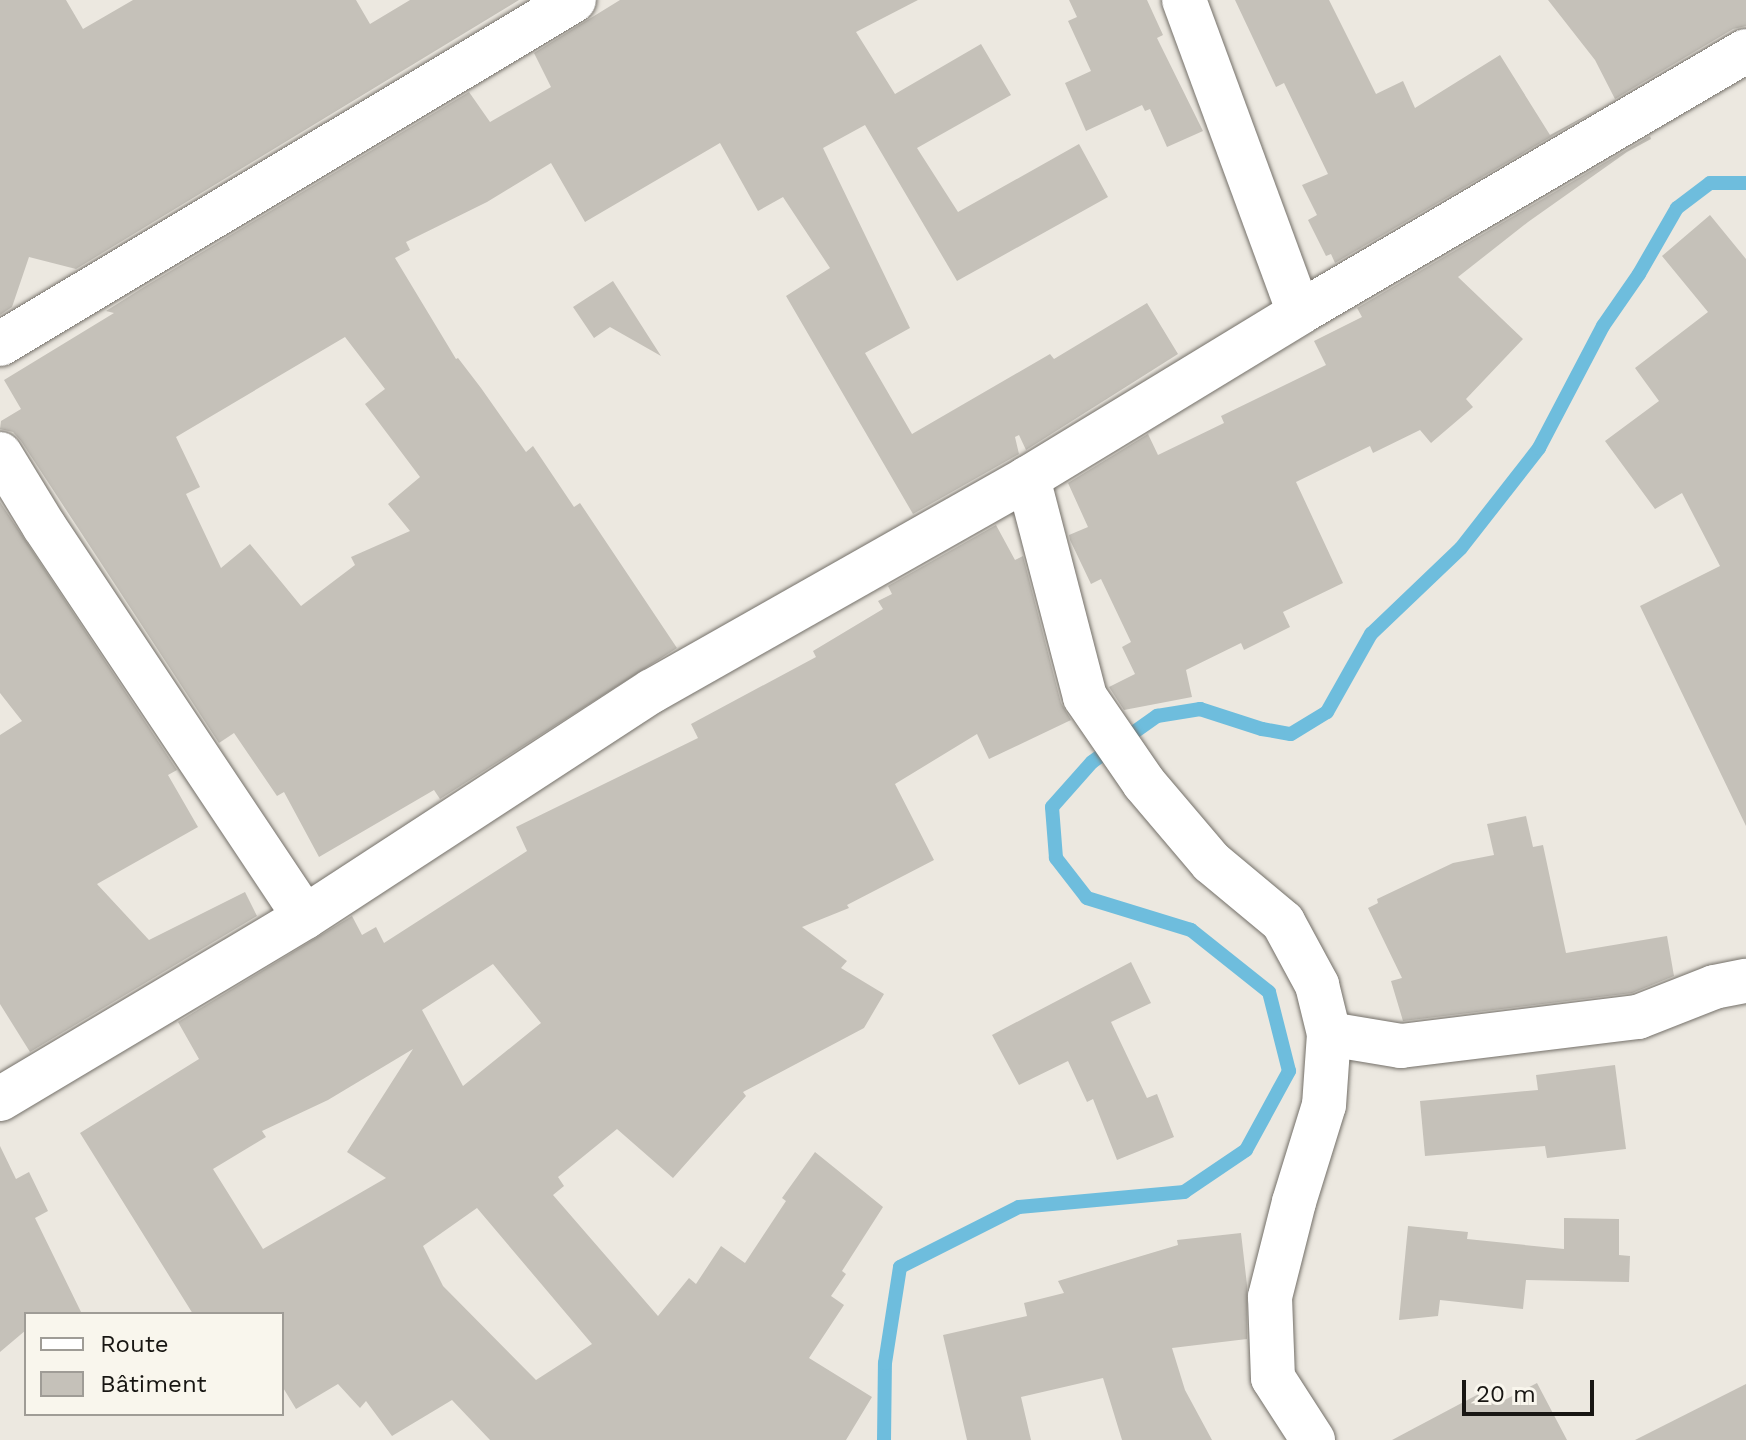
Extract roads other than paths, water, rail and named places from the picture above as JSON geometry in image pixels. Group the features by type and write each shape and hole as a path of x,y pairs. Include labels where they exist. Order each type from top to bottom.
{"street":[{"path":"0,344 574,0"},
{"path":"1184,0 1299,313"},
{"path":"0,1099 305,917 652,691 1028,478 1299,313 1746,51"},
{"path":"0,454 61,551 305,917"},
{"path":"1028,478 1085,697 1144,783 1211,862 1283,922 1317,985 1329,1034 1324,1105 1294,1202 1270,1297 1273,1378 1313,1440"},
{"path":"1329,1034 1401,1046 1638,1017 1714,987 1746,981"}],"waterway":[{"path":"884,1440 885,1363 900,1267 1019,1207 1184,1192 1246,1150 1289,1071 1269,992 1191,930 1087,898 1056,858 1052,807 1092,762 1157,716 1200,709 1262,729 1291,734 1327,712 1371,634 1461,548 1539,448 1603,326 1639,274 1677,208 1710,183 1746,183"}]}
